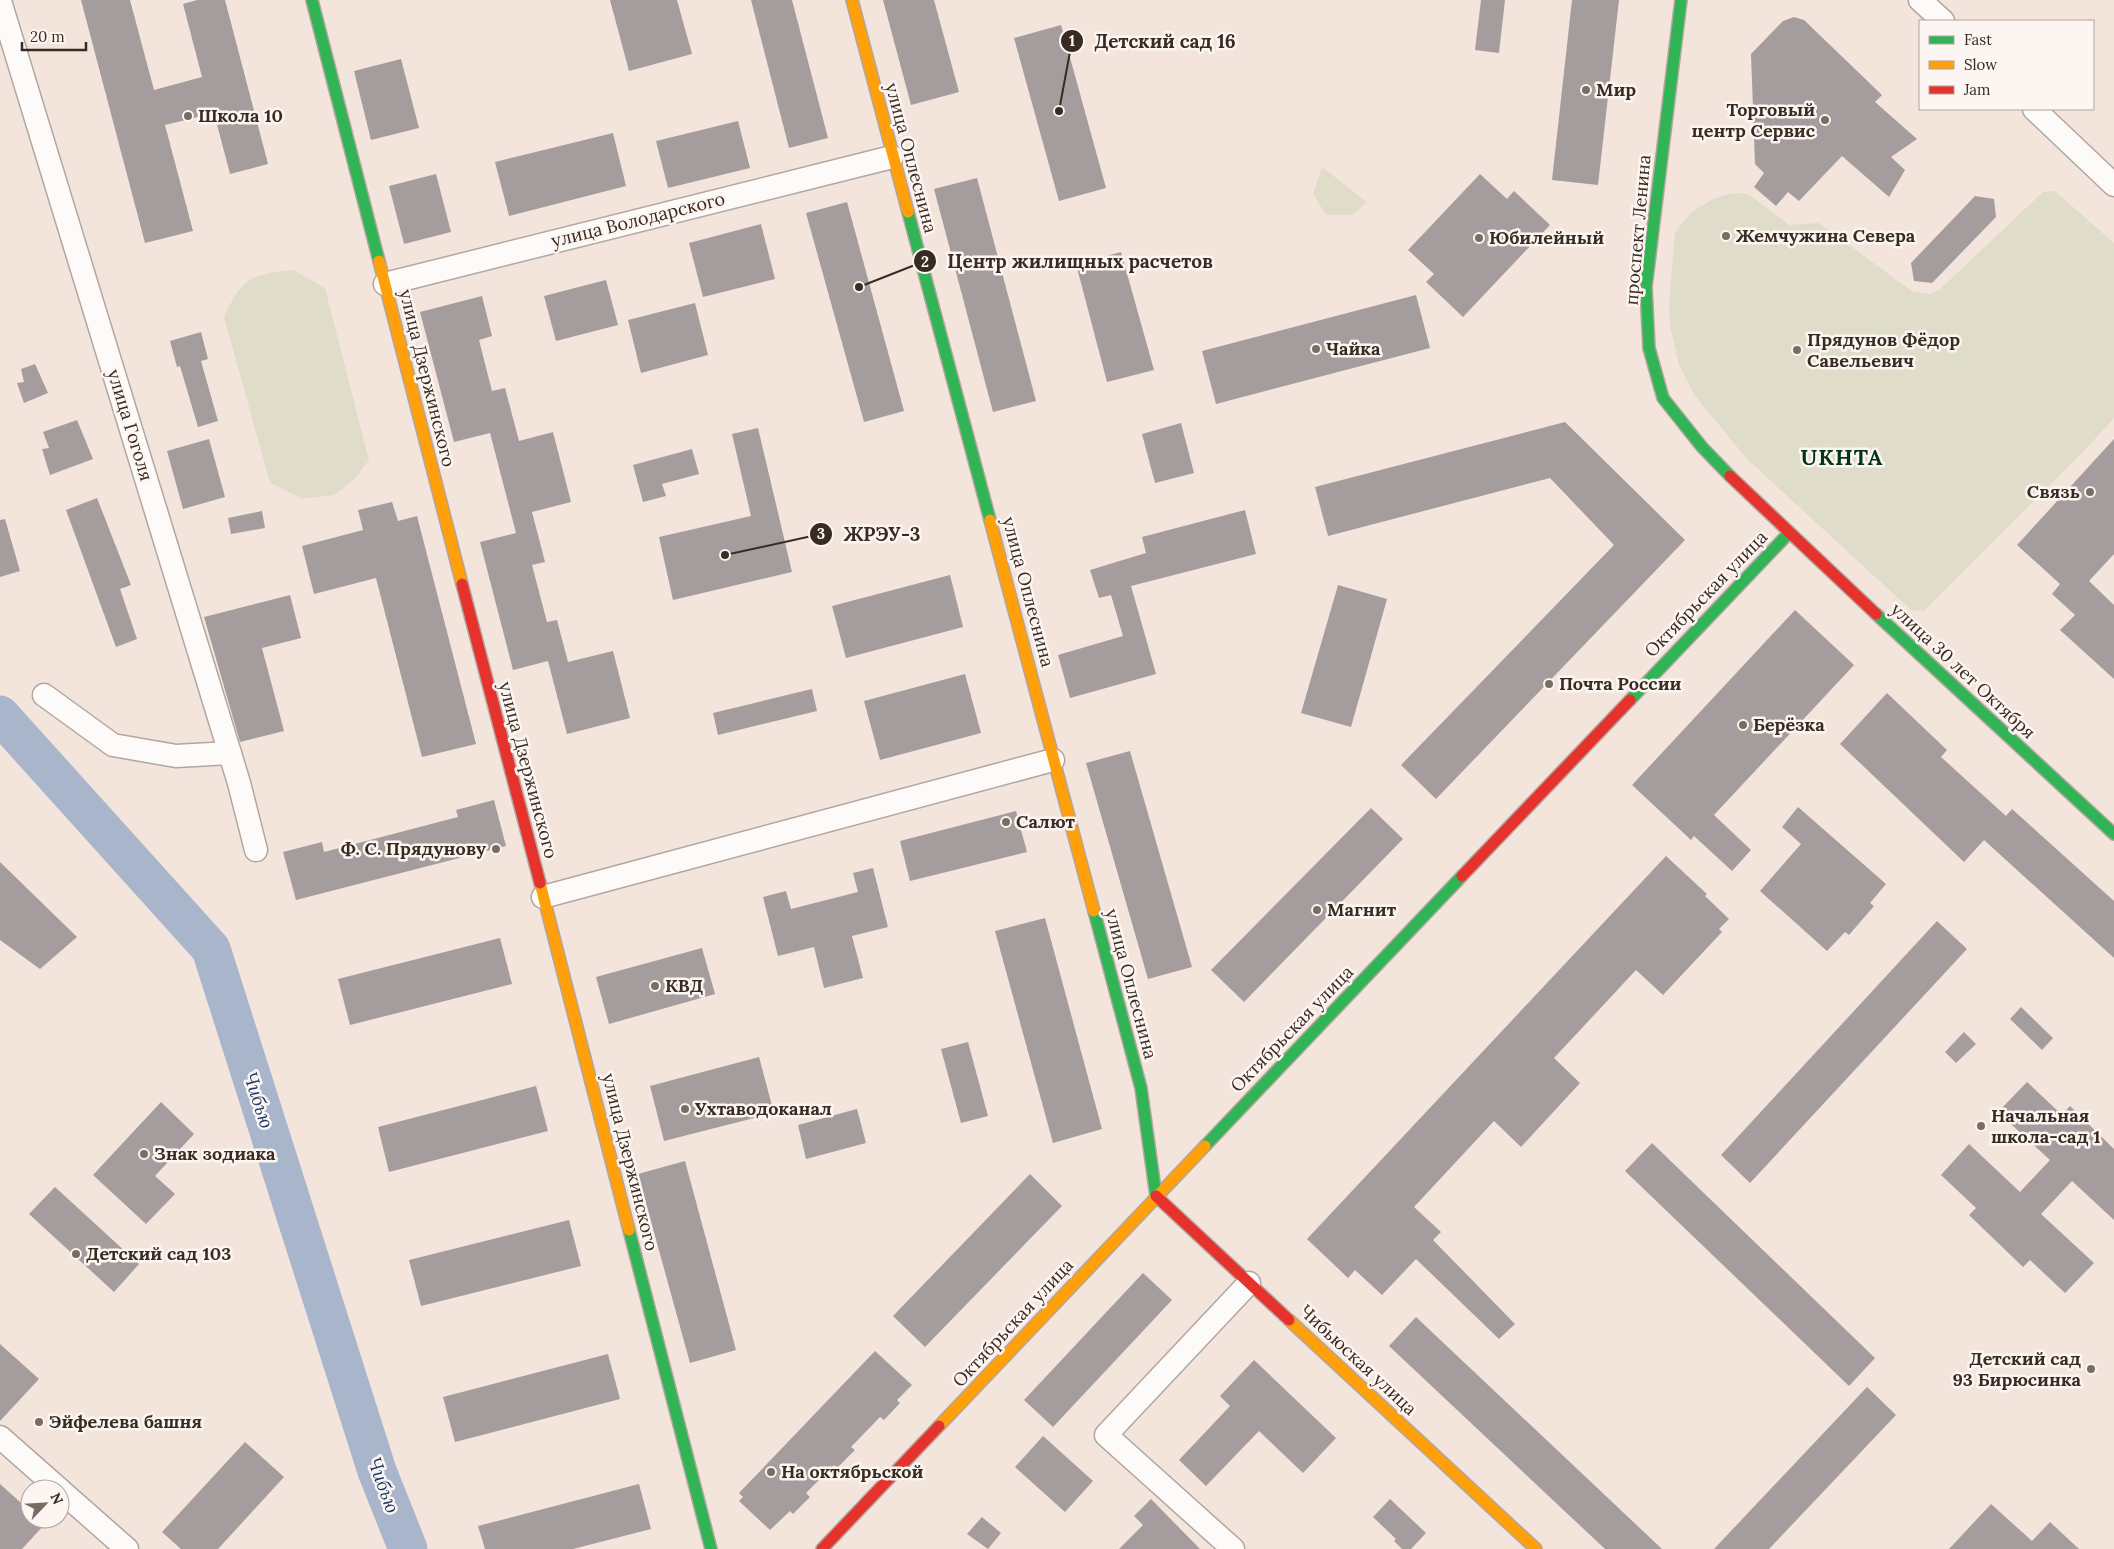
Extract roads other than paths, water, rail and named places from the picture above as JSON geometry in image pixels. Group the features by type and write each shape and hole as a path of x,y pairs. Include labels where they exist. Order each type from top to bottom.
{"street":[{"name":"улица Дзержинского","path":"312,0 711,1549"},
{"name":"улица Оплеснина","path":"852,0 892,157 999,548 1053,760 1141,1088 1156,1196"},
{"name":"проспект Ленина","path":"1681,0 1646,287 1649,348 1663,398 1702,447 1748,496 1788,534"},
{"path":"1920,0 1942,20"},
{"name":"улица Гоголя","path":"0,1 230,753 256,850"},
{"path":"2035,110 2114,185"},
{"name":"улица Володарского","path":"385,284 892,157"},
{"name":"улица 30 лет Октября","path":"1788,534 2114,834"},
{"name":"Октябрьская улица","path":"822,1549 1788,534"},
{"path":"44,695 113,745 176,756 230,753"},
{"path":"543,897 1053,760"},
{"name":"Чибьюская улица","path":"1156,1196 1536,1549"},
{"path":"1233,1549 1106,1435 1249,1283"},
{"path":"0,1437 48,1479"},
{"path":"70,1498 127,1549"}],"waterway":[{"name":"Чибью","path":"0,715 211,949 377,1471 408,1549"}],"place":[{"name":"Мир","path":"1586,90"},
{"name":"Детский сад 16","path":"1059,111"},
{"name":"Школа 10","path":"188,116"},
{"name":"Торговый центр Сервис","path":"1825,120"},
{"name":"Жемчужина Севера","path":"1726,236"},
{"name":"Юбилейный","path":"1479,238"},
{"name":"Центр жилищных расчетов","path":"859,287"},
{"name":"Чайка","path":"1316,349"},
{"name":"Прядунов Фёдор Савельевич","path":"1797,350"},
{"name":"Связь","path":"2090,492"},
{"name":"ЖРЭУ-3","path":"725,555"},
{"name":"Почта России","path":"1549,684"},
{"name":"Берёзка","path":"1743,725"},
{"name":"Салют","path":"1006,822"},
{"name":"Ф. С. Прядунову","path":"496,849"},
{"name":"Магнит","path":"1317,910"},
{"name":"КВД","path":"655,986"},
{"name":"Ухтаводоканал","path":"685,1109"},
{"name":"Начальная школа-сад 1","path":"1981,1126"},
{"name":"Знак зодиака","path":"144,1154"},
{"name":"Детский сад 103","path":"76,1254"},
{"name":"Детский сад 93 Бирюсинка","path":"2091,1369"},
{"name":"Эйфелева башня","path":"39,1422"},
{"name":"На октябрьской","path":"771,1472"}],"district":[{"name":"UKHTA","path":"1842,457"}]}
